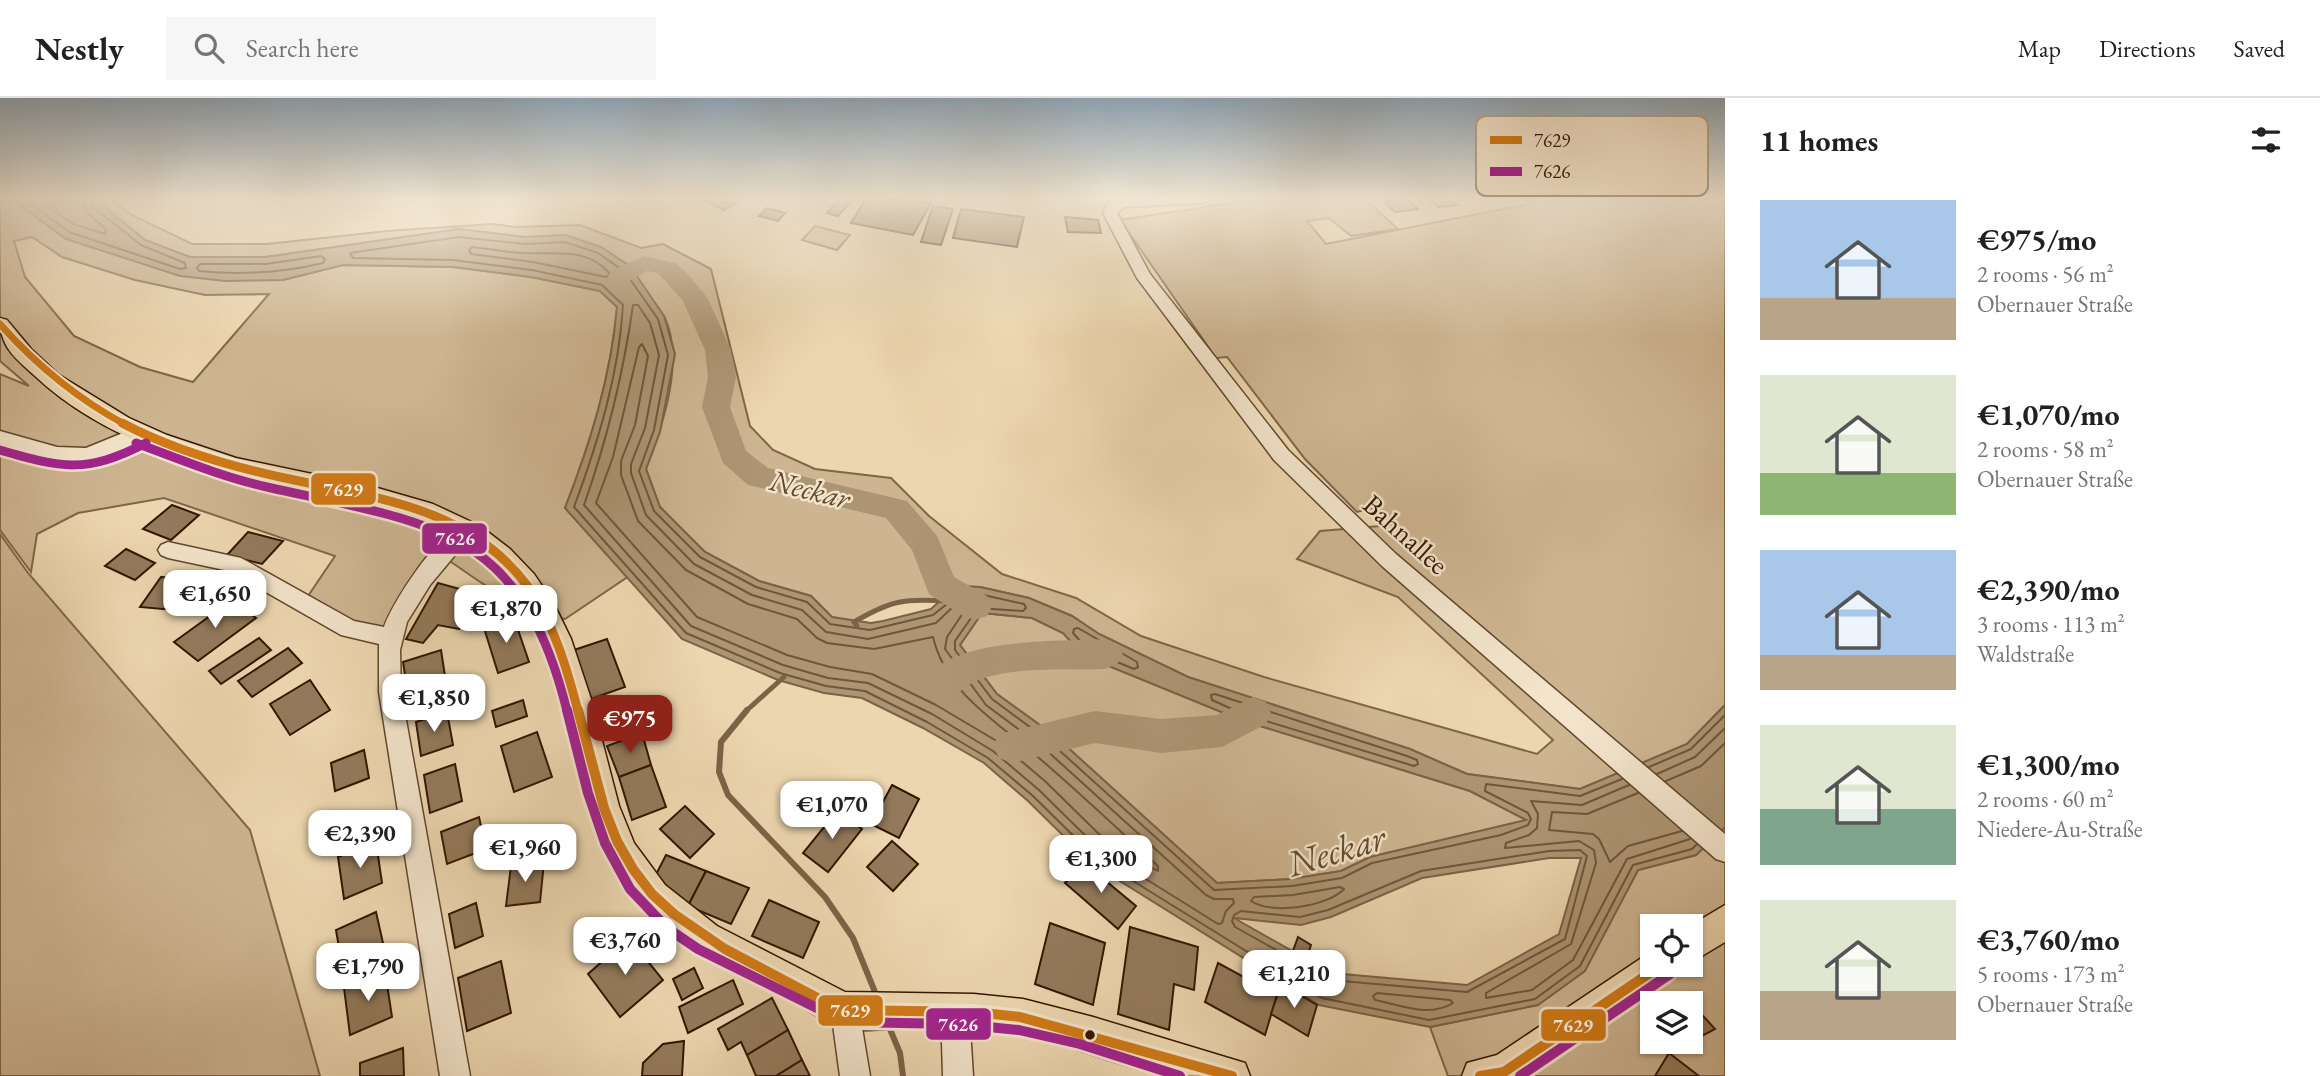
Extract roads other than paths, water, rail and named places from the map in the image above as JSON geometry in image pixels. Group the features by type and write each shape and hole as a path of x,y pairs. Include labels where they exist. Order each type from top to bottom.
{"main road":[{"path":"0,324 10,340 35,366 67,393 140,432 212,459 267,475 366,495 427,512 466,530 497,551 527,582 550,618 569,670 606,818 628,863 649,894 672,916 727,951 857,1010 943,1011 1022,1017 1209,1072 1232,1076"},
{"path":"1703,937 1725,922"},
{"path":"1480,1076 1504,1072 1644,977"}],"street":[{"name":"Bahnallee","path":"1126,245 1143,275 1281,455 1389,560 1725,850"},
{"path":"0,436 71,457 95,455 140,432"},
{"path":"455,1076 390,692 391,638 416,588 440,555 466,530"},
{"path":"168,550 234,564 349,629 391,638"},
{"path":"855,1076 857,1010"},
{"path":"943,1011 958,1076"}],"water":[{"path":"83,245 157,245 190,257 266,257 351,245 594,245 601,247 630,266 664,316 675,354 660,432 646,469 660,507 705,552 759,581 811,596 832,617 871,623 931,609 942,599 941,585 980,587 1029,598 1072,616 1099,634 1188,677 1410,749 1467,774 1580,789 1687,744 1725,705 1725,827 1696,855 1638,870 1585,971 1538,1005 1430,1027 1319,1005 1091,863 1028,801 984,763 923,728 862,698 824,693 778,680 682,639 565,508 598,410 610,359 617,307 600,291 531,277 453,267 343,265 283,280 225,281 180,276","holes":["982,613 1032,618 1063,633 1084,656 1241,720 1470,791 1526,820 1370,857 1341,871 1291,879 1217,883 1055,736 997,694 960,645","1549,858 1581,858 1559,934 1467,985 1331,973 1234,918 1301,925 1331,917 1422,878"]}],"waterway":[{"name":"Neckar","path":"620,276 644,263 666,268 695,299 718,350 722,377 716,407 733,456 759,477 896,509 926,545 941,585 975,606"},
{"path":"857,626 854,622 898,602 946,601"},
{"name":"Neckar","path":"937,687 975,664 1016,658 1105,654"},
{"path":"747,710 784,677"},
{"path":"747,710 721,742 719,772 728,795 825,897 853,938 877,997"},
{"name":"Neckar","path":"1012,746 1095,727 1161,736 1222,731 1253,713"},
{"path":"887,1022 900,1053 903,1076"}]}
